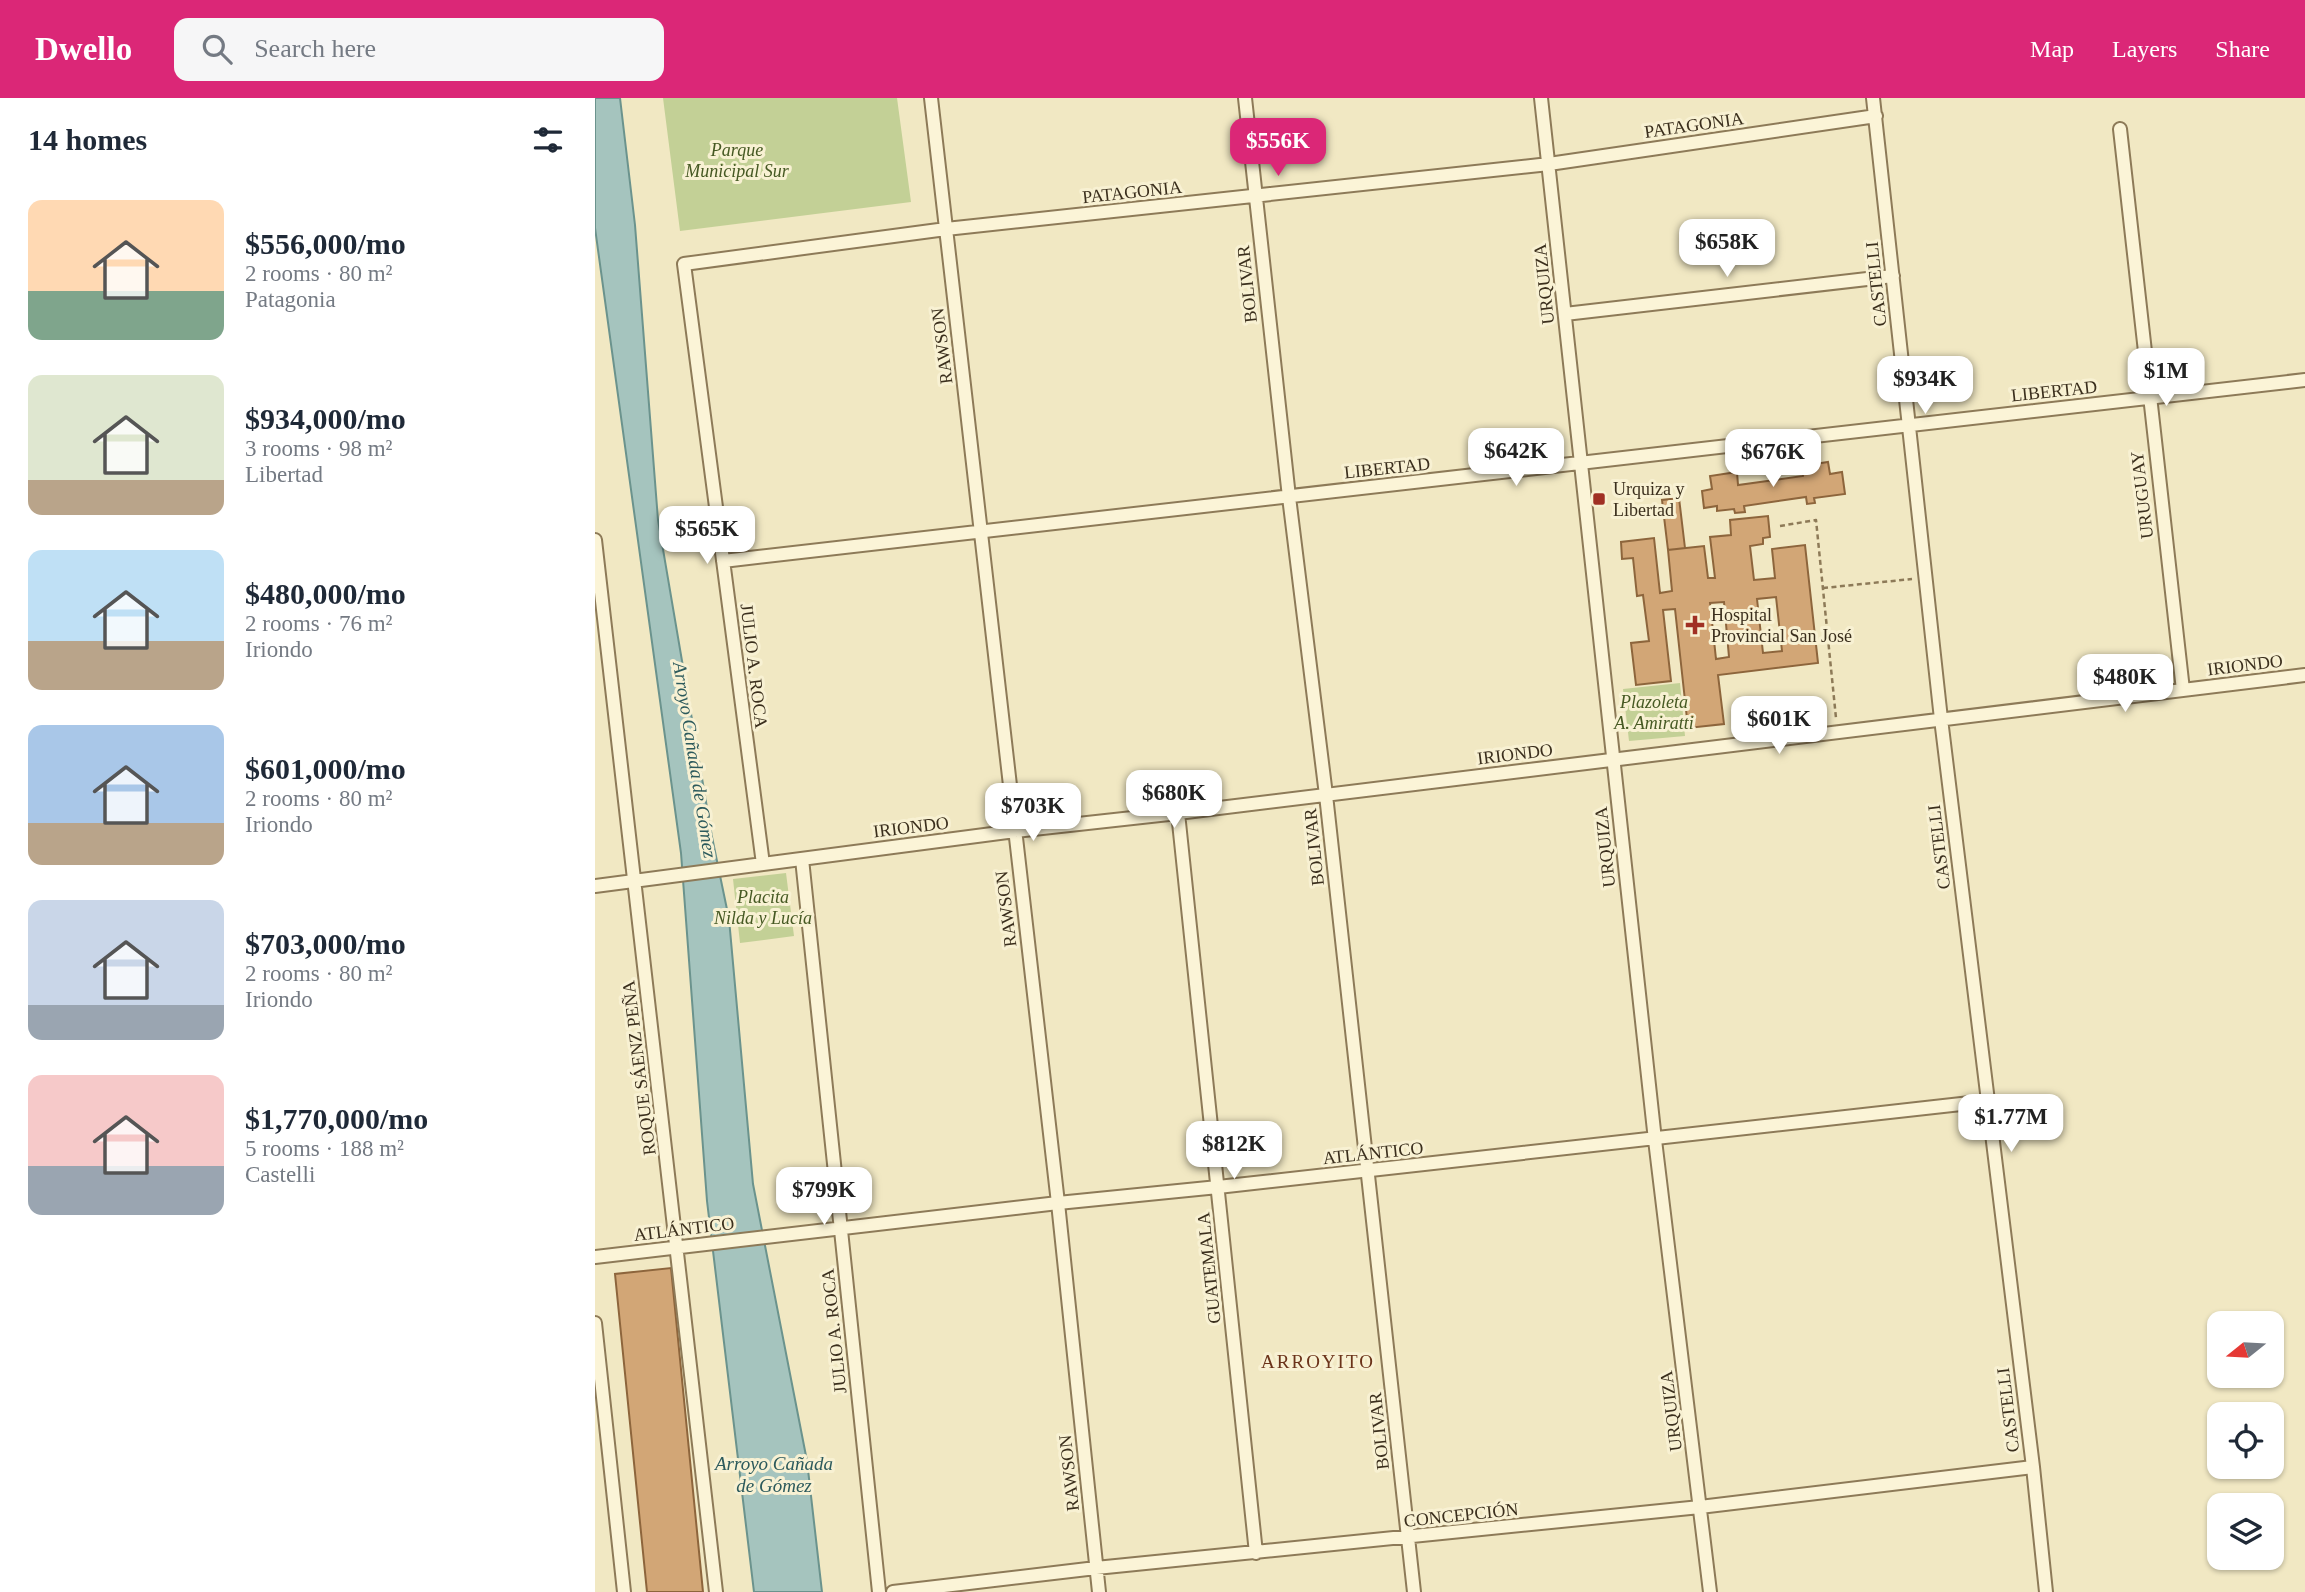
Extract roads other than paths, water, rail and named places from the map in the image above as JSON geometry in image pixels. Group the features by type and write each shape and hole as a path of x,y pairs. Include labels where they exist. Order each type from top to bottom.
{"street":[{"name":"RAWSON","path":"930,98 1058,1203 1100,1592"},
{"name":"BOLIVAR","path":"1245,98 1289,496 1326,795 1414,1592"},
{"name":"URQUIZA","path":"1541,98 1655,1140 1710,1592"},
{"name":"CASTELLI","path":"1874,98 1941,719 2046,1592"},
{"name":"PATAGONIA","path":"684,264 946,229 1549,164 1875,116"},
{"name":"URUGUAY","path":"2120,129 2148,398 2183,690"},
{"name":"JULIO A. ROCA","path":"684,264 763,864"},
{"path":"1565,314 1893,276"},
{"name":"LIBERTAD","path":"723,561 2305,380"},
{"name":"ROQUE SÁENZ PEÑA","path":"595,540 597,577 678,1248 716,1592"},
{"name":"IRIONDO","path":"635,882 1015,831 2305,675"},
{"name":"GUATEMALA","path":"1178,813 1256,1553"},
{"name":"JULIO A. ROCA","path":"802,859 879,1592"},
{"path":"595,886 635,882"},
{"name":"ATLÁNTICO","path":"595,1257 841,1227 1655,1140 1988,1101"},
{"path":"595,1323 624,1592"},
{"name":"CONCEPCIÓN","path":"893,1592 1096,1568 1700,1507 2033,1467"}],"water":[{"name":"Arroyo Cañada de Gómez","path":"595,98 620,98 635,225 658,520 712,837 729,919 753,1184 807,1461 822,1592 754,1592 707,1201 681,853 595,228"}],"place":[{"name":"Urquiza y Libertad","path":"1599,499"},
{"name":"Hospital Provincial San José","path":"1695,625"}],"district":[{"name":"ARROYITO","path":"1318,1361"}],"park label":[{"name":"Parque Municipal Sur","path":"737,160"},
{"name":"Plazoleta A. Amiratti","path":"1654,712"},
{"name":"Placita Nilda y Lucía","path":"763,907"}]}
